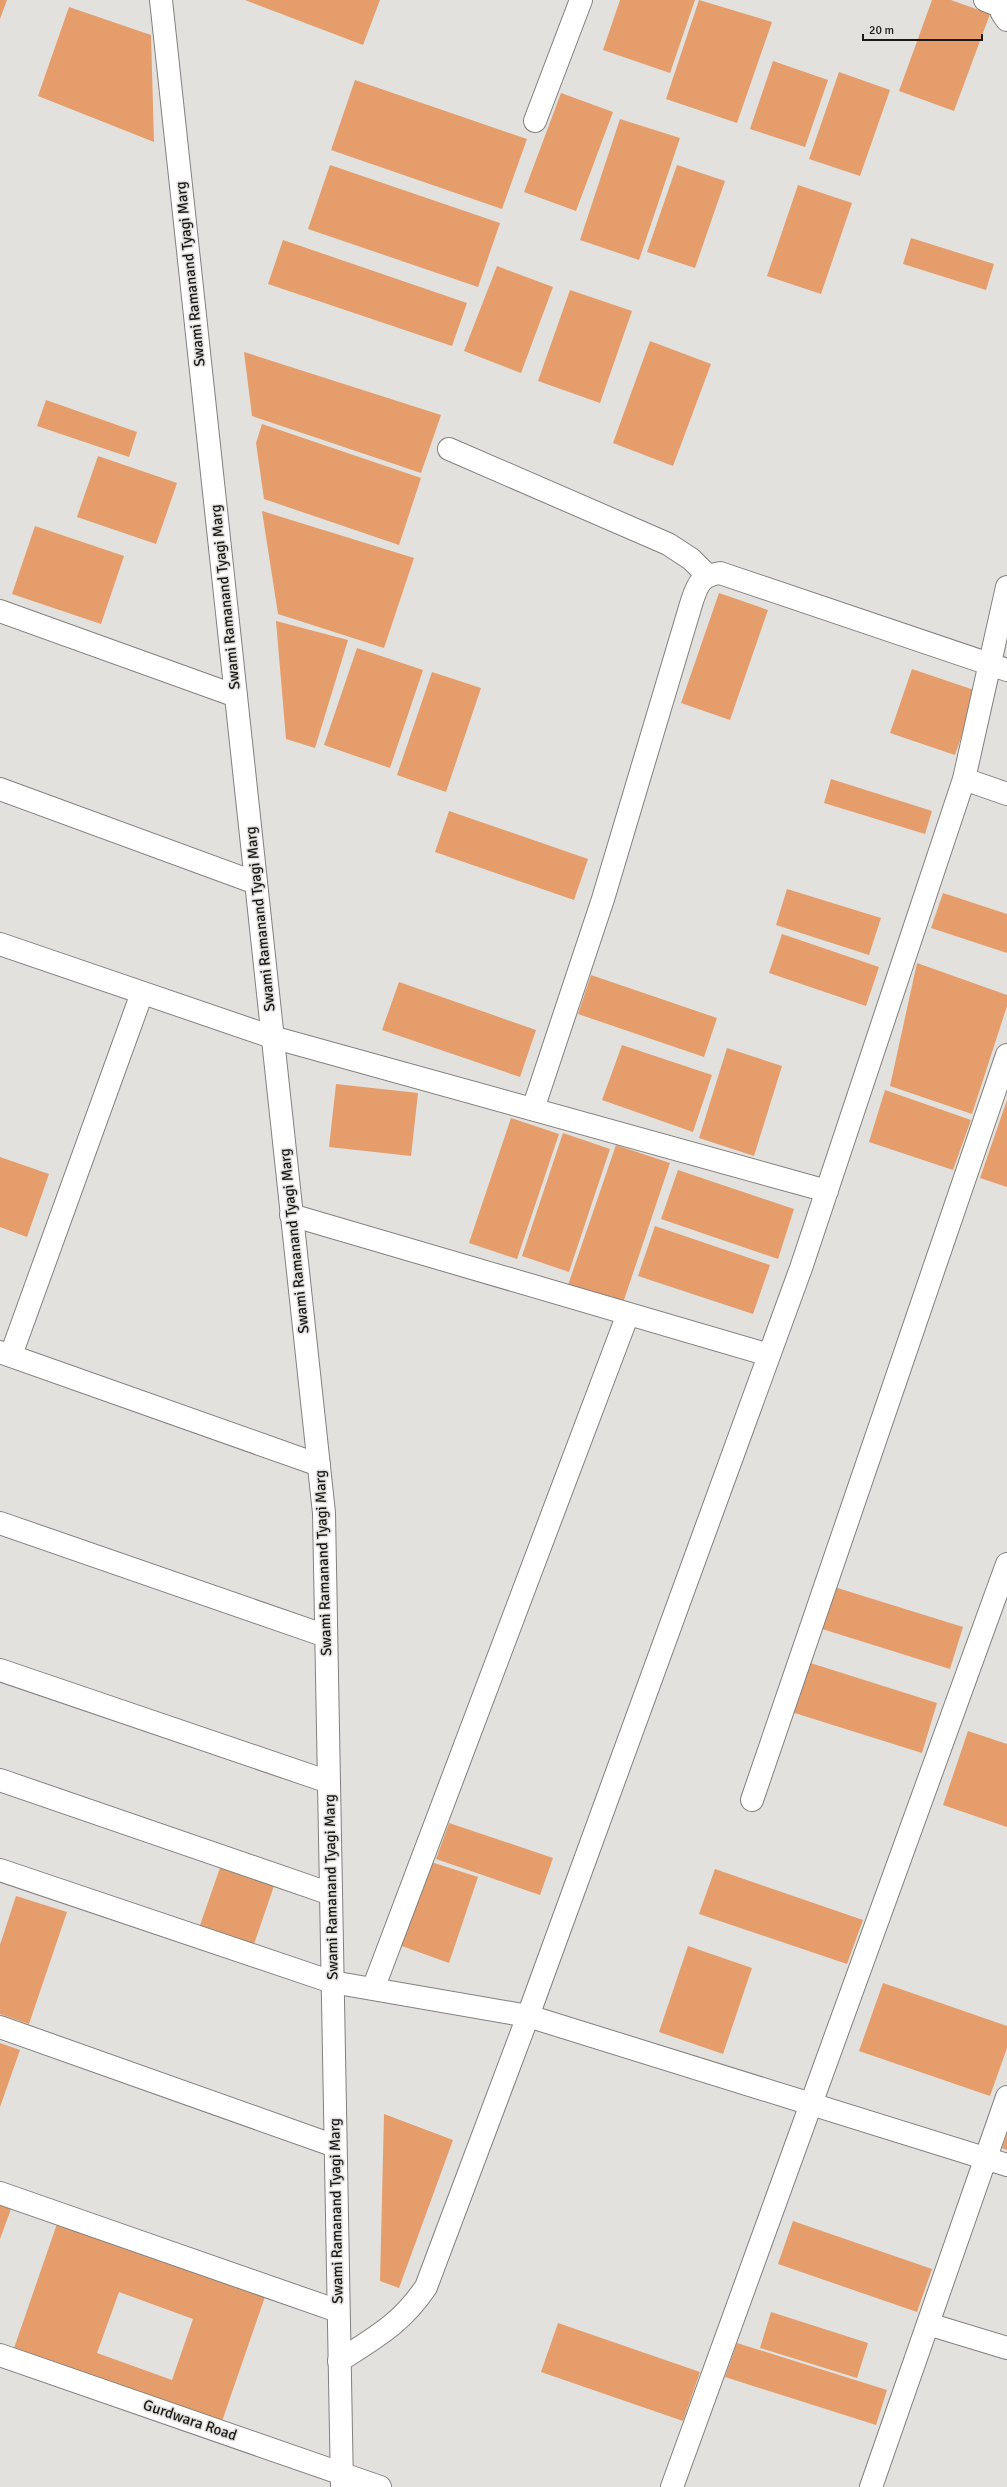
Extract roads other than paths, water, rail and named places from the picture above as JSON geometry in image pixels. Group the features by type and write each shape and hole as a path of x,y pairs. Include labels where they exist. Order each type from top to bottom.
{"street":[{"name":"Swami Ramanand Tyagi Marg","path":"161,0 324,1512 342,2480"},
{"path":"535,121 581,0"},
{"path":"449,449 668,544 691,559 707,575"},
{"path":"533,1109 603,898 692,601 697,586 707,575 720,573 998,666"},
{"path":"339,2361 398,2322 412,2308 426,2287 528,2016 769,1355 827,1191 964,779 998,666 1007,587"},
{"path":"0,611 236,696"},
{"path":"964,779 1007,794"},
{"path":"0,789 256,883"},
{"path":"0,944 272,1037 827,1191"},
{"path":"142,993 5,1354 318,1465"},
{"path":"752,1800 1007,1055"},
{"path":"291,1215 769,1355"},
{"path":"372,1989 628,1314"},
{"path":"0,1523 326,1636"},
{"path":"672,2487 1007,1564"},
{"path":"0,1670 329,1782"},
{"path":"0,1780 331,1894"},
{"path":"0,1870 332,1982 528,2016 1007,2165"},
{"path":"0,2027 335,2146"},
{"path":"871,2487 1007,2097"},
{"path":"0,2193 338,2312"},
{"path":"928,2324 1007,2348"},
{"name":"Gurdwara Road","path":"0,2355 342,2480 380,2487"}]}
